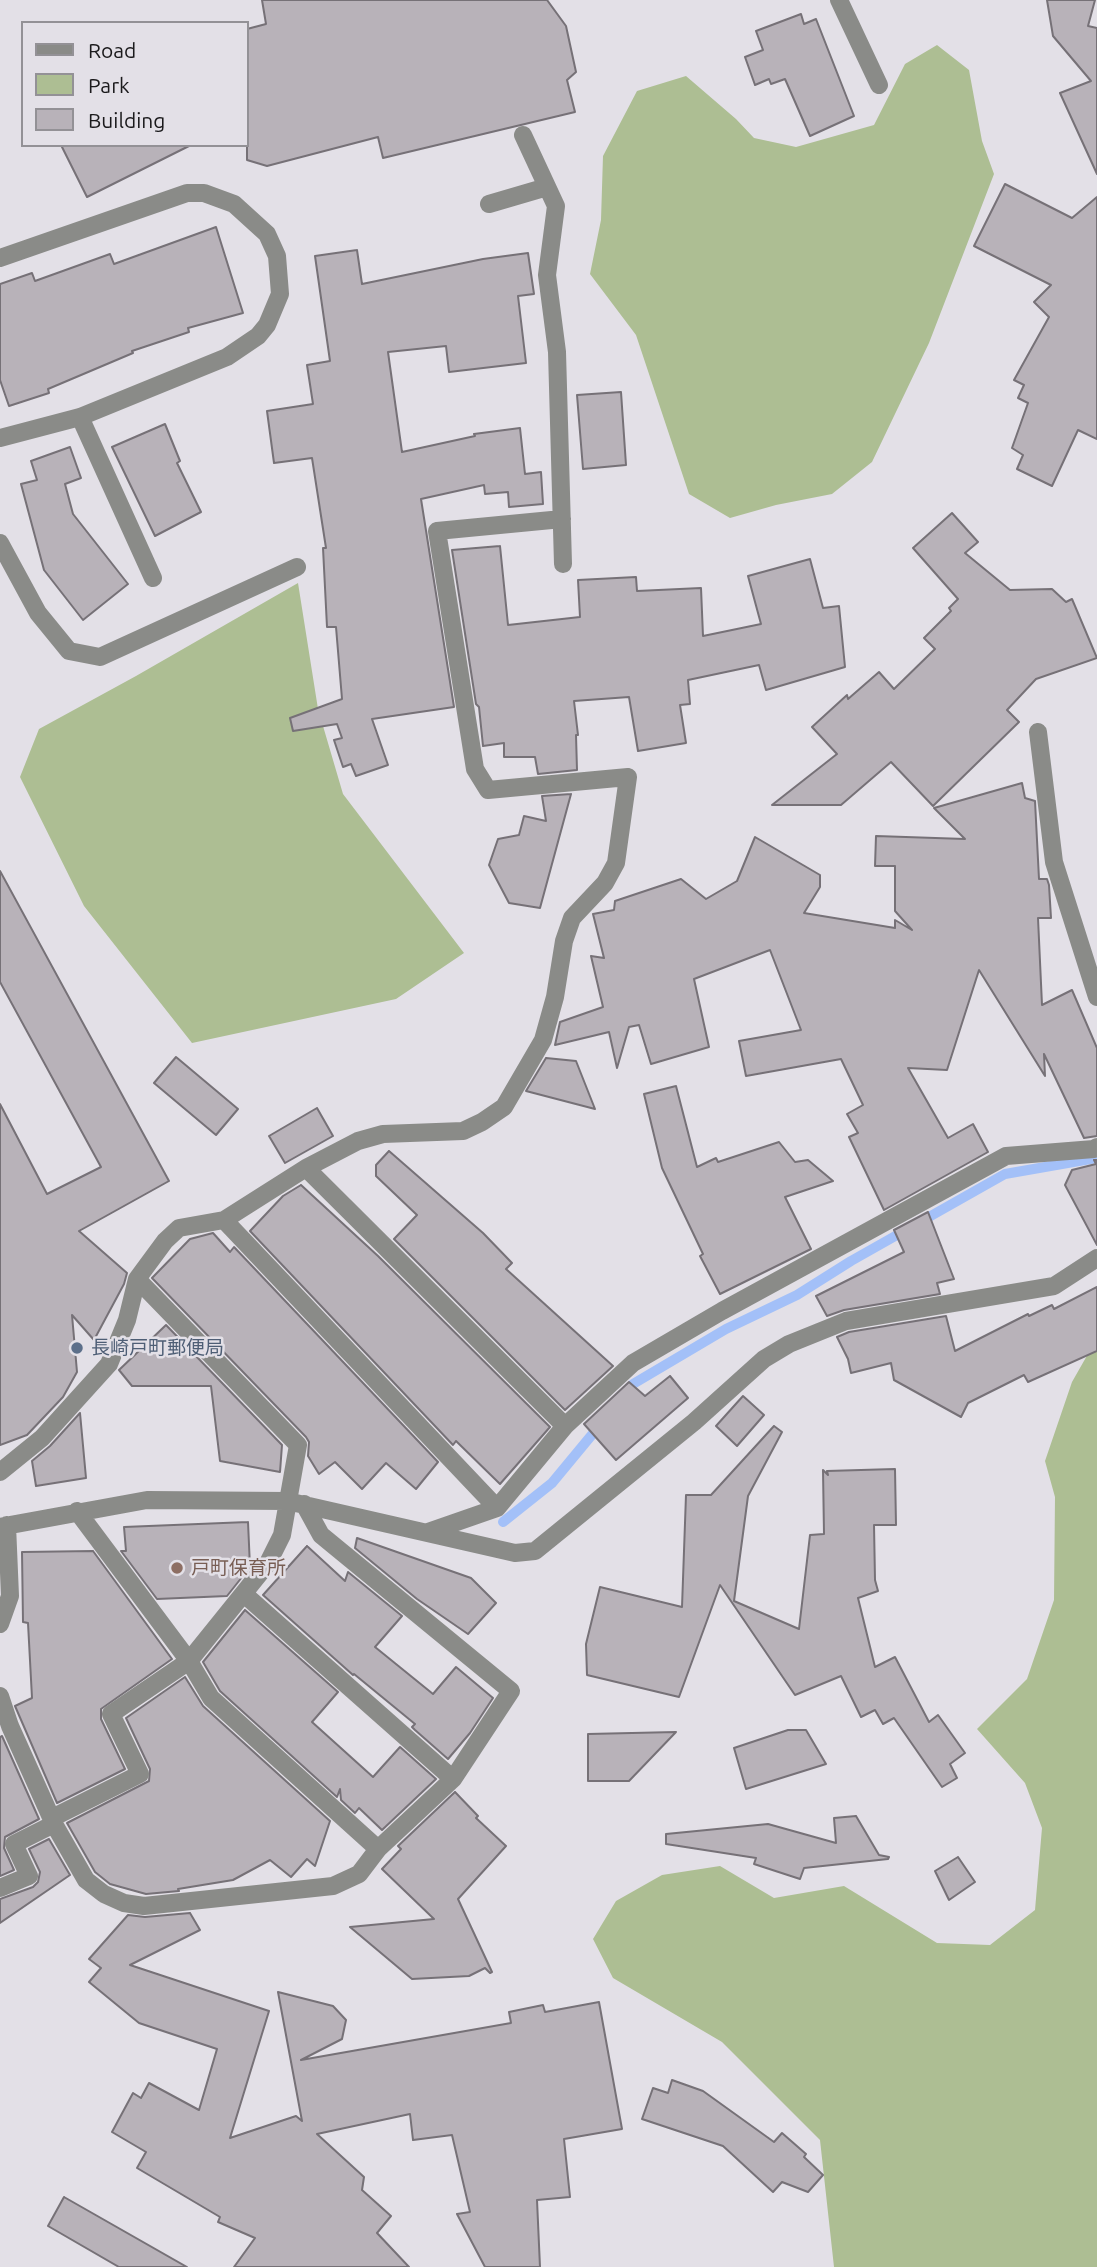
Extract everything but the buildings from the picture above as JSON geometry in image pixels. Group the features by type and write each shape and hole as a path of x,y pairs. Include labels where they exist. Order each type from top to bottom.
{"street":[{"path":"839,0 879,85"},
{"path":"523,135 556,206 547,275 558,352 563,564"},
{"path":"489,204 547,187"},
{"path":"0,258 187,193 204,193 234,204 267,234 277,256 280,294 267,325 258,336 227,357 80,417 0,438"},
{"path":"80,417 153,578"},
{"path":"0,1472 42,1438 108,1364 127,1320 138,1279 165,1241 179,1228 224,1220 306,1168 358,1141 383,1135 463,1131 482,1122 503,1107 543,1040 555,997 564,941 572,918 605,883 616,863 628,777 488,790 475,769 437,531 562,519"},
{"path":"0,543 38,613 69,651 100,657 297,567"},
{"path":"1038,732 1054,862 1097,997"},
{"path":"428,1532 497,1508 565,1426 633,1363 722,1311 1006,1156 1097,1147"},
{"path":"306,1168 565,1426"},
{"path":"224,1220 497,1508"},
{"path":"0,1624 10,1596 4,1526 147,1500 296,1503 515,1553 535,1551 694,1422 764,1359 789,1344 846,1321 1054,1286 1097,1258"},
{"path":"0,1888 30,1876 14,1844 141,1774 111,1714 189,1661 268,1563 296,1503 298,1445 138,1279"},
{"path":"0,1696 10,1726 53,1821 86,1880 104,1894 124,1903 144,1906 333,1886 359,1874 378,1849 453,1779 512,1691 321,1535 296,1503"},
{"path":"77,1511 189,1661 211,1698 378,1849"},
{"path":"244,1594 453,1779"}],"green space":[{"path":"937,45 969,70 982,141 994,174 929,343 872,462 832,494 776,505 730,518 689,494 636,335 590,274 601,220 603,156 637,91 686,76 754,138 796,147 874,125 905,64"},
{"path":"298,583 318,709 343,794 464,953 396,999 192,1043 84,906 20,777 39,729"},
{"path":"1097,1338 1097,2267 834,2267 820,2140 722,2042 613,1978 593,1939 616,1901 662,1875 720,1866 774,1898 844,1886 937,1943 990,1945 1035,1910 1042,1828 1025,1783 977,1729 1027,1679 1054,1600 1055,1497 1045,1461 1072,1382"}],"waterway":[{"path":"623,1396 633,1384 726,1329 797,1295 851,1261 1005,1174 1097,1158"},
{"path":"503,1522 552,1483 600,1425"}],"place":[{"name":"長崎戸町郵便局","path":"77,1348"},
{"name":"戸町保育所","path":"177,1568"}]}
